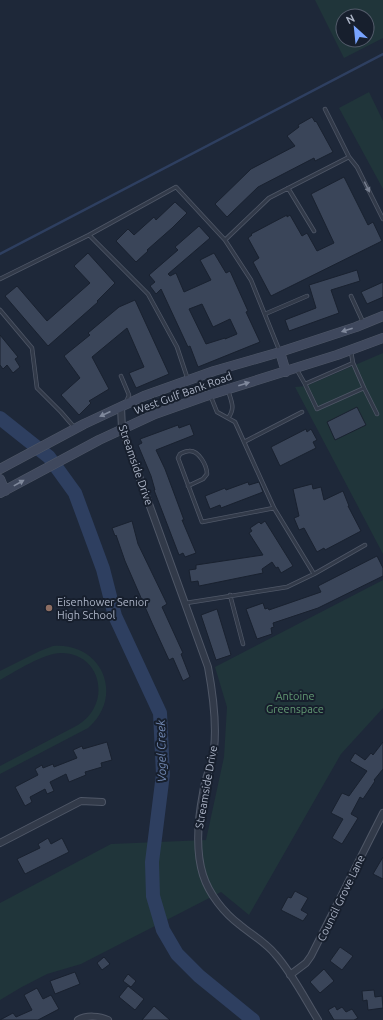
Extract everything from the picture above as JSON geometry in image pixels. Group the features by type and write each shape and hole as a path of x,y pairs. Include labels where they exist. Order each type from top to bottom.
{"main road":[{"name":"West Gulf Bank Road","path":"0,469 75,429 144,396 188,380 280,352 364,324 383,316"},
{"name":"West Gulf Bank Road","path":"3,492 66,457 155,414 210,394 286,372 383,338"},
{"path":"280,352 286,372"},
{"path":"0,479 3,492"}],"street":[{"name":"Streamside Drive","path":"121,407 122,429 208,667 215,706 214,749 203,793 198,837 198,848 203,875 221,908 239,924 267,944 276,955 290,974 318,1020"},
{"path":"0,843 80,800 102,802"},
{"name":"Council Grove Lane","path":"290,974 306,963 312,956 383,813"},
{"path":"81,1019 102,1017 108,1020"}],"lane":[{"path":"325,109 349,157 357,167 383,219"},
{"path":"225,240 268,198 349,157"},
{"path":"0,279 88,235 176,187 225,240 251,280 280,352"},
{"path":"288,188 314,231"},
{"path":"88,235 148,294 176,347 188,380"},
{"path":"265,314 307,296"},
{"path":"351,296 364,324"},
{"path":"0,310 32,348 37,388 61,412 75,429"},
{"path":"350,350 352,363 377,414"},
{"path":"305,384 352,363"},
{"path":"296,368 318,409 364,388"},
{"path":"121,376 129,395 128,399 121,407"},
{"path":"228,389 233,411 228,418"},
{"path":"210,394 217,412 235,422 274,508 314,574"},
{"path":"244,442 302,412"},
{"path":"188,486 203,480 207,474 207,469 200,458 194,452 189,450 180,454 178,458 188,486 202,522 274,508"},
{"path":"186,603 287,587 314,574 365,545"},
{"path":"230,595 242,644"}],"green space":[{"path":"315,0 383,0 383,38 375,42 375,8 335,8 335,40"},
{"path":"339,48 364,48 344,58"},
{"path":"369,92 383,121 383,189 339,108"},
{"path":"383,353 383,554 295,387 306,386"},
{"name":"Antoine Greenspace","path":"383,580 383,708 341,754 249,915 221,892 81,964 47,974 0,1000 0,903 111,844 206,840 224,757 227,707 215,667"},
{"path":"53,646 70,647 84,653 95,662 103,674 106,687 105,701 99,715 88,728 0,774 0,766 78,725 89,716 95,705 98,693 98,681 93,670 86,661 75,655 61,653 47,656 30,663 0,680 0,671"}],"building":[{"path":"312,117 315,122 316,121 333,152 315,161 314,158 258,187 227,217 215,204 251,169 295,146 287,136 299,127 298,125"},
{"path":"344,177 368,225 373,222 382,241 271,296 253,262 259,258 248,238 252,235 251,234 287,215 287,217 290,215 302,236 307,233 317,251 334,243 311,194"},
{"path":"175,202 187,213 136,262 116,241 128,229 134,235 154,217 156,220"},
{"path":"199,226 210,238 168,274 170,276 176,273 184,292 211,280 200,260 214,253 226,273 230,271 248,311 246,312 260,342 198,367 190,346 188,347 161,289 156,294 150,286 155,282 149,275 178,250 175,247","holes":["202,304 213,327 230,319 237,334 206,344 189,309"]},
{"path":"88,253 115,283 97,301 98,302 48,346 5,296 17,286 47,321 90,283 74,266"},
{"path":"357,270 360,281 331,290 339,313 289,331 285,320 316,308 309,285"},
{"path":"383,282 383,297 367,304 361,292"},
{"path":"135,300 169,374 136,388 129,373 144,367 127,328 92,357 109,389 89,401 91,403 79,415 61,395 80,378 64,356 90,335 88,333 119,307"},
{"path":"0,335 18,357 15,359 20,367 13,373 7,365 3,369 0,365"},
{"path":"357,407 366,425 335,440 327,422"},
{"path":"190,424 194,435 156,450 165,469 184,520 182,520 196,553 185,557 183,553 179,555 154,490 151,476 138,445 142,443 140,439 178,425 179,428"},
{"path":"306,429 307,432 311,429 317,440 313,442 316,448 280,466 271,447"},
{"path":"248,482 249,485 259,482 263,492 221,508 220,505 210,509 205,496 225,488 226,490"},
{"path":"312,484 313,489 321,487 324,500 343,491 348,506 361,531 325,550 324,548 317,552 304,528 299,530 294,518 299,516 293,489"},
{"path":"132,521 138,544 167,604 162,607 183,653 181,654 190,677 183,681 173,658 169,660 112,528"},
{"path":"265,521 293,566 281,573 278,567 276,568 272,562 262,569 263,573 199,586 198,581 191,582 189,570 196,569 196,565 263,555 249,533 252,531 250,528 259,522 261,524"},
{"path":"377,556 383,568 383,576 318,608 273,623 274,627 271,628 272,634 257,639 246,609 263,603 265,609 268,608 269,610 321,592 318,586"},
{"path":"217,609 231,655 216,660 201,615"},
{"path":"107,742 112,760 101,763 102,767 85,772 86,775 69,782 66,774 50,782 54,791 47,794 45,789 30,797 32,802 25,806 15,787 38,775 35,769 42,765 43,768 53,764 54,767 77,758 73,750 82,746 83,749"},
{"path":"383,742 383,769 374,780 375,781 363,799 360,797 351,814 358,818 342,844 332,838 343,819 331,813 342,793 349,796 367,771 350,761 355,753 365,760 371,753 373,755"},
{"path":"48,838 51,844 62,838 69,852 25,874 17,859 40,848 38,844"},
{"path":"383,857 383,879 373,874"},
{"path":"295,891 308,898 301,910 308,914 303,921 281,910 288,897 291,898"},
{"path":"340,947 353,956 342,970 330,961"},
{"path":"104,957 110,964 102,970 97,963"},
{"path":"324,969 334,981 320,993 310,982"},
{"path":"75,972 80,984 55,994 50,981"},
{"path":"128,974 136,981 131,987 123,981"},
{"path":"128,986 144,999 135,1010 119,997"},
{"path":"37,988 43,999 51,995 59,1009 38,1020 0,1020 13,1013 16,1017 32,1010 24,995"},
{"path":"374,990 375,997 382,996 383,1008 368,1010 367,1000 363,1001 362,991"},
{"path":"154,1006 170,1020 142,1020"},
{"path":"335,1006 337,1010 342,1007 346,1012 352,1009 358,1018 354,1020 334,1020 328,1010"}],"waterway":[{"path":"0,254 383,54"},
{"name":"Vogel Creek","path":"0,418 49,457 75,493 103,569 115,616 160,713 163,774 152,862 153,896 163,930 177,954 199,976 253,1020"}],"place":[{"name":"Eisenhower Senior High School","path":"49,608"}]}
